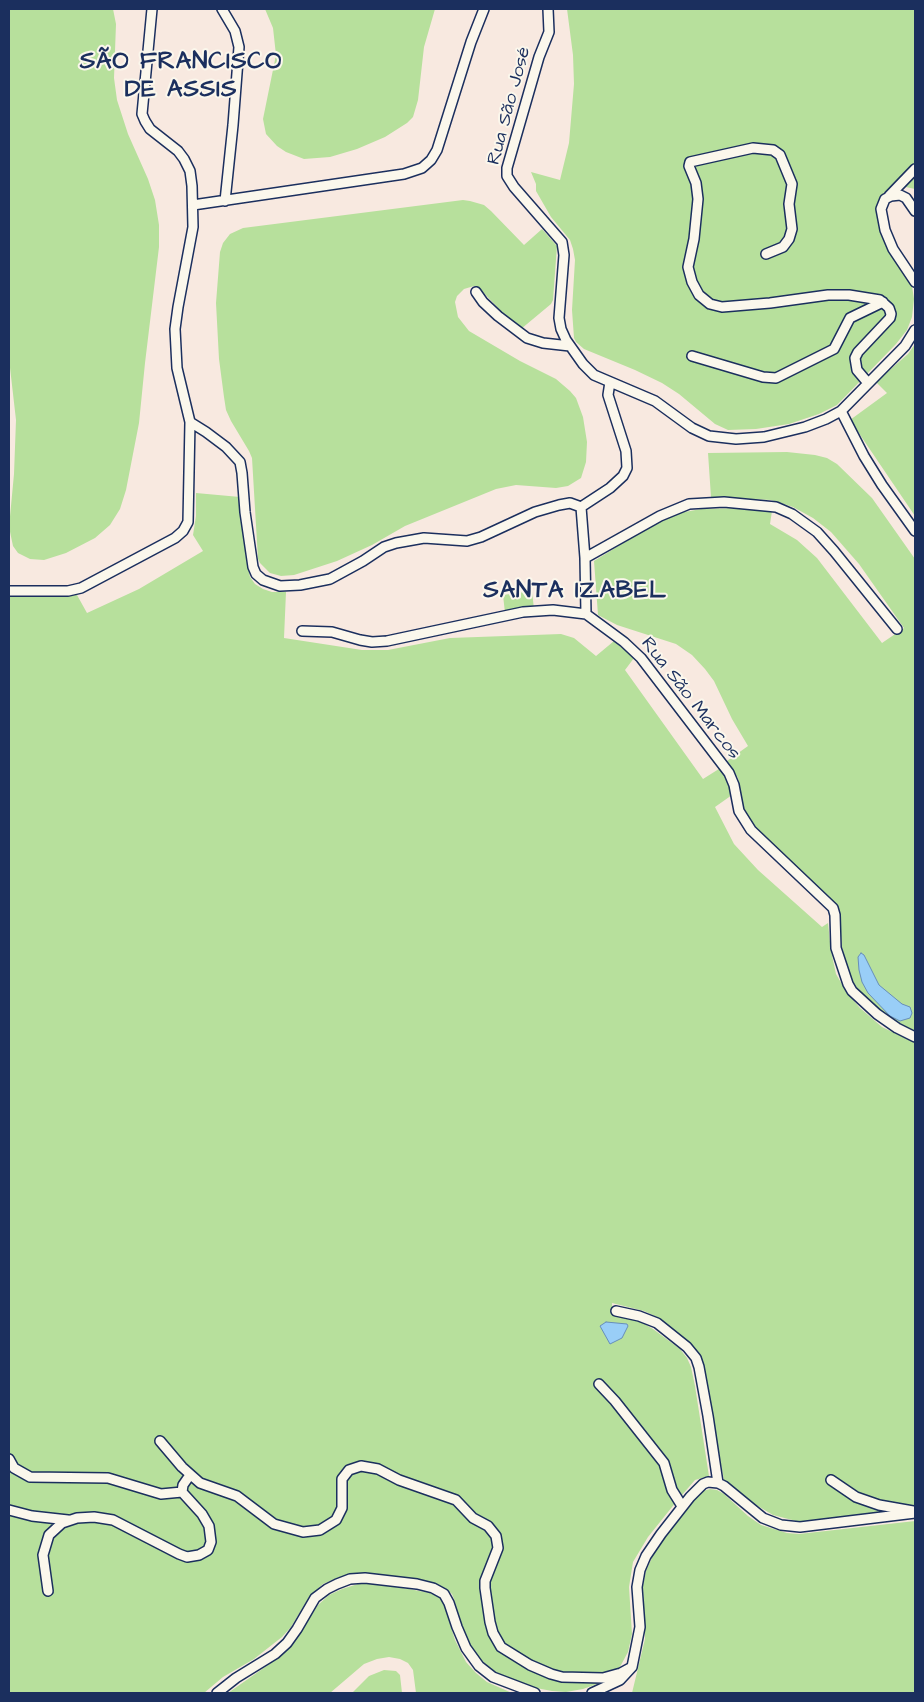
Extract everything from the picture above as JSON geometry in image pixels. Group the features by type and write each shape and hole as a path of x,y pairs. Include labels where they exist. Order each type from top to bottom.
{"street":[{"path":"9,591 68,591 81,588 157,548 183,531 188,522 190,422 177,368 175,329 193,227 193,205 190,171 187,163 178,151 147,125 142,114 152,9"},
{"path":"222,9 236,31 239,47 234,125 226,201"},
{"path":"193,205 404,174 419,170 436,153 471,42 484,9"},
{"name":"Rua São José","path":"548,9 549,32 539,58 507,168 507,176 514,187 562,242 564,255 560,327 570,346 594,375 655,402 692,428 706,435 719,438 744,439 794,431 821,421 840,411 905,346 915,330"},
{"path":"766,254 778,251 785,246 792,229 789,204 792,184 780,155 773,150 753,148 690,162 689,166 696,183 698,202 695,233 688,267 699,295 707,302 718,307 842,295 876,298 889,308 891,314 890,318 858,352 855,358 857,370 868,383"},
{"path":"915,169 883,201 881,209 885,230 896,254 915,282"},
{"path":"888,197 905,196 915,211"},
{"path":"476,292 483,302 498,316 520,333 539,342 570,346"},
{"path":"692,356 763,377 776,378 834,349 850,318 883,302"},
{"path":"539,342 551,342 558,339 560,327"},
{"path":"581,507 610,488 623,476 627,468 626,451 608,394 610,382"},
{"path":"840,411 882,485 915,530"},
{"path":"190,422 206,432 240,462 252,568 264,580 280,586 291,586 330,579 396,543 424,538 467,541 481,537 535,512 570,503 581,507"},
{"path":"585,558 660,516 689,504 724,502 776,507 792,514 818,532 897,629"},
{"path":"581,507 585,558 586,614"},
{"name":"Rua São Marcos","path":"302,630 332,632 372,642 387,641 522,612 553,610 586,614 624,642 641,658 729,773 734,785 739,811 751,830 833,908 836,948 852,991 877,1014 897,1028 915,1037"},
{"path":"616,1310 656,1323 687,1348 696,1358 707,1408 718,1483"},
{"path":"599,1384 616,1401 664,1462 672,1490 682,1506"},
{"path":"160,1441 190,1475 205,1486 237,1496 274,1524 303,1532 320,1530 336,1520 342,1508 342,1479 349,1470 360,1466 378,1469 399,1480 456,1500 473,1518 488,1526 496,1536 498,1548 485,1581 485,1588 491,1627 501,1647 530,1665 562,1677 602,1678 621,1673 632,1667"},
{"path":"9,1458 14,1468 30,1477 108,1478 161,1494 182,1492"},
{"path":"182,1492 183,1485 190,1475"},
{"path":"831,1480 856,1496 879,1505 915,1513"},
{"path":"592,1693 620,1680 632,1667 640,1627 637,1587 640,1570 646,1556 656,1541 682,1506 703,1484 708,1482 724,1486 762,1518 781,1525 800,1527 828,1525 915,1513"},
{"path":"48,1591 43,1555 44,1548 53,1530 62,1522 68,1520 94,1516 113,1520 187,1557 200,1555 208,1550 210,1547 209,1526 202,1514 182,1492"},
{"path":"9,1510 32,1516 68,1520"},
{"path":"217,1693 236,1678 275,1654 292,1636 315,1598 326,1589 350,1579 365,1578 433,1588 444,1594 466,1648 479,1666 493,1677 536,1693"}],"green space":[{"path":"9,9 113,9 116,24 114,78 117,100 128,134 148,179 155,200 159,225 159,247 139,423 126,490 120,509 110,525 95,538 66,553 44,560 30,559 18,553 13,546 9,527 14,474 16,420 9,359"},
{"path":"265,9 435,9 424,47 418,100 413,117 385,137 357,149 330,157 304,159 286,152 277,146 266,134 263,119 276,55 273,28"},
{"path":"567,9 915,9 915,189 901,186 887,190 880,197 876,209 882,232 891,254 912,286 914,299 912,317 907,330 896,344 837,405 819,414 789,424 756,429 728,430 715,424 679,394 662,383 584,349 576,342 572,310 575,260 573,249 570,240 551,217 536,191 536,184 531,172 560,180 569,143 574,84 573,55"},
{"path":"463,200 484,205 524,245 542,229 557,246 553,300 551,304 521,329 479,288 474,286 464,289 457,296 455,302 458,317 469,331 520,361 556,379 576,398 583,417 587,442 586,462 581,478 568,486 556,488 516,485 496,489 405,526 372,545 337,561 294,575 281,576 270,573 258,559 252,458 231,421 226,410 224,397 219,359 216,303 220,252 223,243 230,234 243,228"},
{"path":"915,344 915,516 850,420 887,393 876,382 908,354"},
{"path":"787,452 815,455 827,458 837,464 872,498 915,559 915,1033 895,1024 862,996 852,981 847,966 842,947 839,913 762,835 750,820 743,807 738,778 727,761 748,746 732,719 714,681 705,669 692,655 676,644 617,625 598,615 594,561 646,529 679,513 701,509 744,508 772,511 770,524 797,540 817,558 882,643 904,628 859,564 831,532 813,518 793,507 771,500 711,497 708,453"},
{"path":"196,493 240,497 246,558 250,577 255,584 263,589 272,592 286,592 284,638 362,650 388,650 450,638 561,634 574,638 596,656 614,641 634,658 625,670 703,779 722,767 730,782 732,795 715,807 734,844 758,870 822,927 828,923 836,974 847,993 860,1008 882,1027 915,1043 915,1508 796,1521 773,1515 751,1502 724,1480 700,1356 684,1338 657,1317 644,1311 612,1303 613,1314 641,1322 653,1329 680,1349 687,1358 695,1386 709,1476 695,1480 648,1537 633,1562 629,1587 632,1634 628,1652 612,1677 583,1689 566,1692 552,1691 536,1688 500,1675 478,1657 469,1643 452,1594 445,1588 432,1584 375,1575 353,1574 323,1584 309,1597 291,1627 282,1637 254,1659 223,1677 204,1693 9,1693 9,597 77,595 87,613 139,589 203,551 193,535 196,516"},
{"path":"532,591 534,609 505,613 503,595"},
{"path":"710,1489 724,1494 761,1525 787,1533 799,1534 915,1521 915,1693 632,1693 645,1639 643,1586 646,1571 654,1553 669,1531 695,1499 703,1491"},
{"path":"358,1584 376,1584 409,1589 430,1593 439,1597 443,1601 455,1640 466,1662 487,1682 512,1693 416,1693 413,1670 408,1663 389,1657 364,1664 330,1693 228,1693 278,1658 296,1639 318,1605 329,1595"},
{"path":"384,1670 396,1671 400,1675 402,1693 352,1693 369,1676"}],"water":[{"path":"861,953 864,955 879,985 902,1004 910,1007 912,1013 910,1018 900,1021 890,1016 868,993 862,982 859,970 858,957"},
{"path":"606,1322 627,1324 628,1326 622,1338 610,1344 600,1326"}],"district":[{"name":"SÃO FRANCISCO DE ASSIS","path":"181,77"},
{"name":"SANTA IZABEL","path":"575,592"}]}
